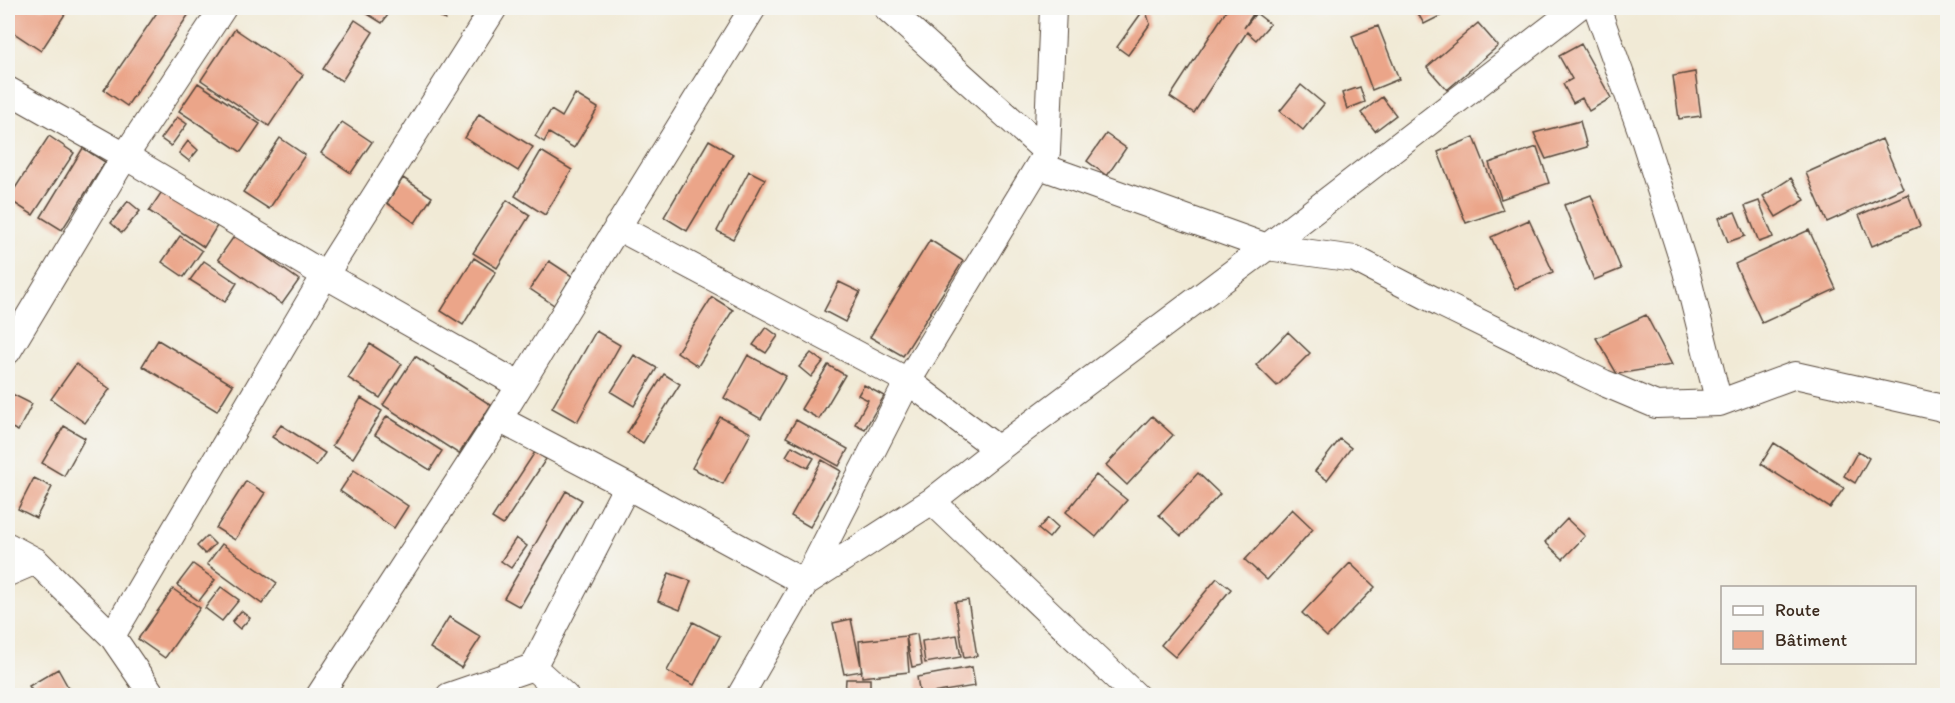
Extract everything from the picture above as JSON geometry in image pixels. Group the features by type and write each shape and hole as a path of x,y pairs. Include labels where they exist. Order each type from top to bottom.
{"street":[{"path":"8,351 125,156 223,8"},
{"path":"112,636 325,275 494,8"},
{"path":"319,696 499,419 753,8"},
{"path":"887,8 1047,152"},
{"path":"1053,8 1047,152 1043,167 1267,247 1355,259 1604,383 1656,405 1719,403 1795,375 1938,407 1947,411"},
{"path":"805,583 932,501 998,448 1267,247 1577,8"},
{"path":"1597,8 1644,139 1686,271 1719,403"},
{"path":"8,90 519,385"},
{"path":"740,696 805,583 908,381 1047,152"},
{"path":"617,227 908,381 998,448"},
{"path":"499,419 805,583"},
{"path":"449,696 533,667 627,486"},
{"path":"932,501 1136,696"},
{"path":"8,546 36,561 112,636 153,696"},
{"path":"8,573 36,561"},
{"path":"533,667 565,696"}],"building":[{"path":"16,8 69,8 41,51 8,29 8,21"},
{"path":"160,8 193,8 127,106 104,90"},
{"path":"358,8 393,8 382,23"},
{"path":"427,8 453,8 445,20"},
{"path":"1145,8 1150,24 1128,55 1117,47"},
{"path":"1228,8 1257,8 1244,28 1256,13 1270,24 1256,40 1247,32 1194,113 1170,97"},
{"path":"1415,8 1456,8 1424,24"},
{"path":"355,20 373,32 342,81 323,69"},
{"path":"1478,23 1498,46 1447,90 1427,67"},
{"path":"1378,26 1399,79 1372,90 1352,36"},
{"path":"235,29 303,75 269,126 201,80"},
{"path":"1581,44 1611,98 1589,111 1582,98 1573,103 1563,84 1572,79 1559,56"},
{"path":"1695,72 1701,116 1679,119 1673,76"},
{"path":"198,83 260,124 241,152 179,111"},
{"path":"1301,85 1324,104 1303,130 1280,111"},
{"path":"1360,87 1365,102 1347,109 1342,93"},
{"path":"575,94 598,108 574,148 549,133 544,142 535,136 551,110 562,117"},
{"path":"1382,97 1396,115 1375,131 1361,113"},
{"path":"479,114 533,147 518,171 465,138"},
{"path":"177,117 187,124 171,146 161,139"},
{"path":"1580,121 1587,147 1546,159 1534,133"},
{"path":"342,122 372,142 351,173 321,153"},
{"path":"1106,134 1126,148 1107,176 1087,161"},
{"path":"49,136 74,153 33,215 8,199"},
{"path":"1474,137 1503,210 1466,223 1438,152"},
{"path":"280,138 305,155 269,209 243,192"},
{"path":"1882,139 1903,188 1827,222 1806,173"},
{"path":"709,140 733,154 687,231 664,217"},
{"path":"188,141 198,150 189,161 179,153"},
{"path":"1537,147 1549,183 1501,199 1489,163"},
{"path":"83,148 105,162 62,230 41,217"},
{"path":"541,151 572,170 545,215 515,196"},
{"path":"749,171 765,179 733,239 717,231"},
{"path":"403,178 432,197 415,223 387,203"},
{"path":"1791,178 1805,200 1776,217 1763,196"},
{"path":"163,190 217,226 204,247 149,211"},
{"path":"1908,194 1920,226 1872,246 1859,215"},
{"path":"1591,195 1621,269 1594,280 1564,205"},
{"path":"507,200 530,215 497,268 473,253"},
{"path":"128,201 140,211 122,233 111,223"},
{"path":"1759,201 1773,237 1759,242 1745,206"},
{"path":"1735,212 1745,236 1728,242 1719,218"},
{"path":"1529,220 1553,272 1515,289 1491,237"},
{"path":"1809,230 1836,289 1762,323 1735,264"},
{"path":"235,235 299,280 282,304 218,259"},
{"path":"180,236 202,251 184,277 162,262"},
{"path":"930,240 963,261 903,356 870,337"},
{"path":"474,258 496,272 463,325 441,311"},
{"path":"204,261 237,283 225,302 190,280"},
{"path":"549,261 572,276 554,305 530,289"},
{"path":"839,282 860,292 845,322 824,311"},
{"path":"712,297 733,310 698,366 677,352"},
{"path":"1646,315 1672,365 1617,374 1596,338"},
{"path":"766,327 778,336 766,353 753,345"},
{"path":"596,331 620,345 577,422 552,408"},
{"path":"1288,332 1310,353 1277,386 1256,365"},
{"path":"158,340 233,385 217,411 142,366"},
{"path":"370,344 402,364 380,398 348,378"},
{"path":"811,353 823,362 811,377 799,367"},
{"path":"634,355 657,368 634,406 611,392"},
{"path":"748,355 786,376 761,419 724,398"},
{"path":"415,356 491,405 459,454 383,405"},
{"path":"76,364 110,389 85,423 51,399"},
{"path":"828,365 845,375 819,419 801,409"},
{"path":"664,374 680,384 643,443 627,433"},
{"path":"864,385 884,396 865,429 855,424 868,400 858,395"},
{"path":"8,392 32,404 18,431 8,426"},
{"path":"361,398 382,411 353,458 332,446"},
{"path":"387,416 442,451 430,470 375,435"},
{"path":"1152,416 1173,435 1127,485 1106,465"},
{"path":"720,417 751,433 723,484 692,468"},
{"path":"796,420 848,449 839,466 786,437"},
{"path":"281,425 325,453 316,466 272,437"},
{"path":"64,426 85,438 64,476 42,463"},
{"path":"1340,439 1351,448 1327,480 1315,471"},
{"path":"1774,443 1844,488 1830,508 1761,464"},
{"path":"792,446 814,458 808,468 786,456"},
{"path":"1858,451 1869,458 1855,483 1844,476"},
{"path":"535,452 546,459 503,525 492,518"},
{"path":"822,460 841,471 810,527 791,516"},
{"path":"354,470 408,506 394,528 340,491"},
{"path":"1198,473 1220,494 1181,536 1159,515"},
{"path":"1096,475 1127,500 1096,537 1066,512"},
{"path":"34,478 52,487 36,518 18,509"},
{"path":"246,481 265,493 235,540 216,528"},
{"path":"566,491 582,500 520,607 504,598"},
{"path":"1292,509 1313,529 1267,580 1245,560"},
{"path":"1048,518 1058,527 1049,538 1038,529"},
{"path":"1567,519 1585,536 1563,559 1545,542"},
{"path":"207,536 215,544 205,554 197,546"},
{"path":"516,538 527,546 511,568 501,561"},
{"path":"222,544 277,583 262,604 207,564"},
{"path":"1350,563 1375,587 1327,637 1302,613"},
{"path":"193,564 215,580 199,601 177,585"},
{"path":"669,573 691,581 680,610 658,601"},
{"path":"1217,578 1231,589 1175,657 1161,645"},
{"path":"221,587 239,600 222,621 205,608"},
{"path":"173,589 200,608 165,658 138,639"},
{"path":"968,600 977,656 964,658 955,602"},
{"path":"241,611 250,618 240,629 232,622"},
{"path":"449,617 481,637 461,668 430,648"},
{"path":"851,619 862,671 844,674 833,623"},
{"path":"693,622 720,636 694,685 667,671"},
{"path":"917,634 922,665 912,667 906,636"},
{"path":"957,635 961,657 925,663 922,641"},
{"path":"906,636 909,672 862,677 859,641"},
{"path":"972,667 975,686 920,695 917,677"},
{"path":"58,669 73,696 35,696 29,686"},
{"path":"846,679 870,679 870,696 845,696"}]}
